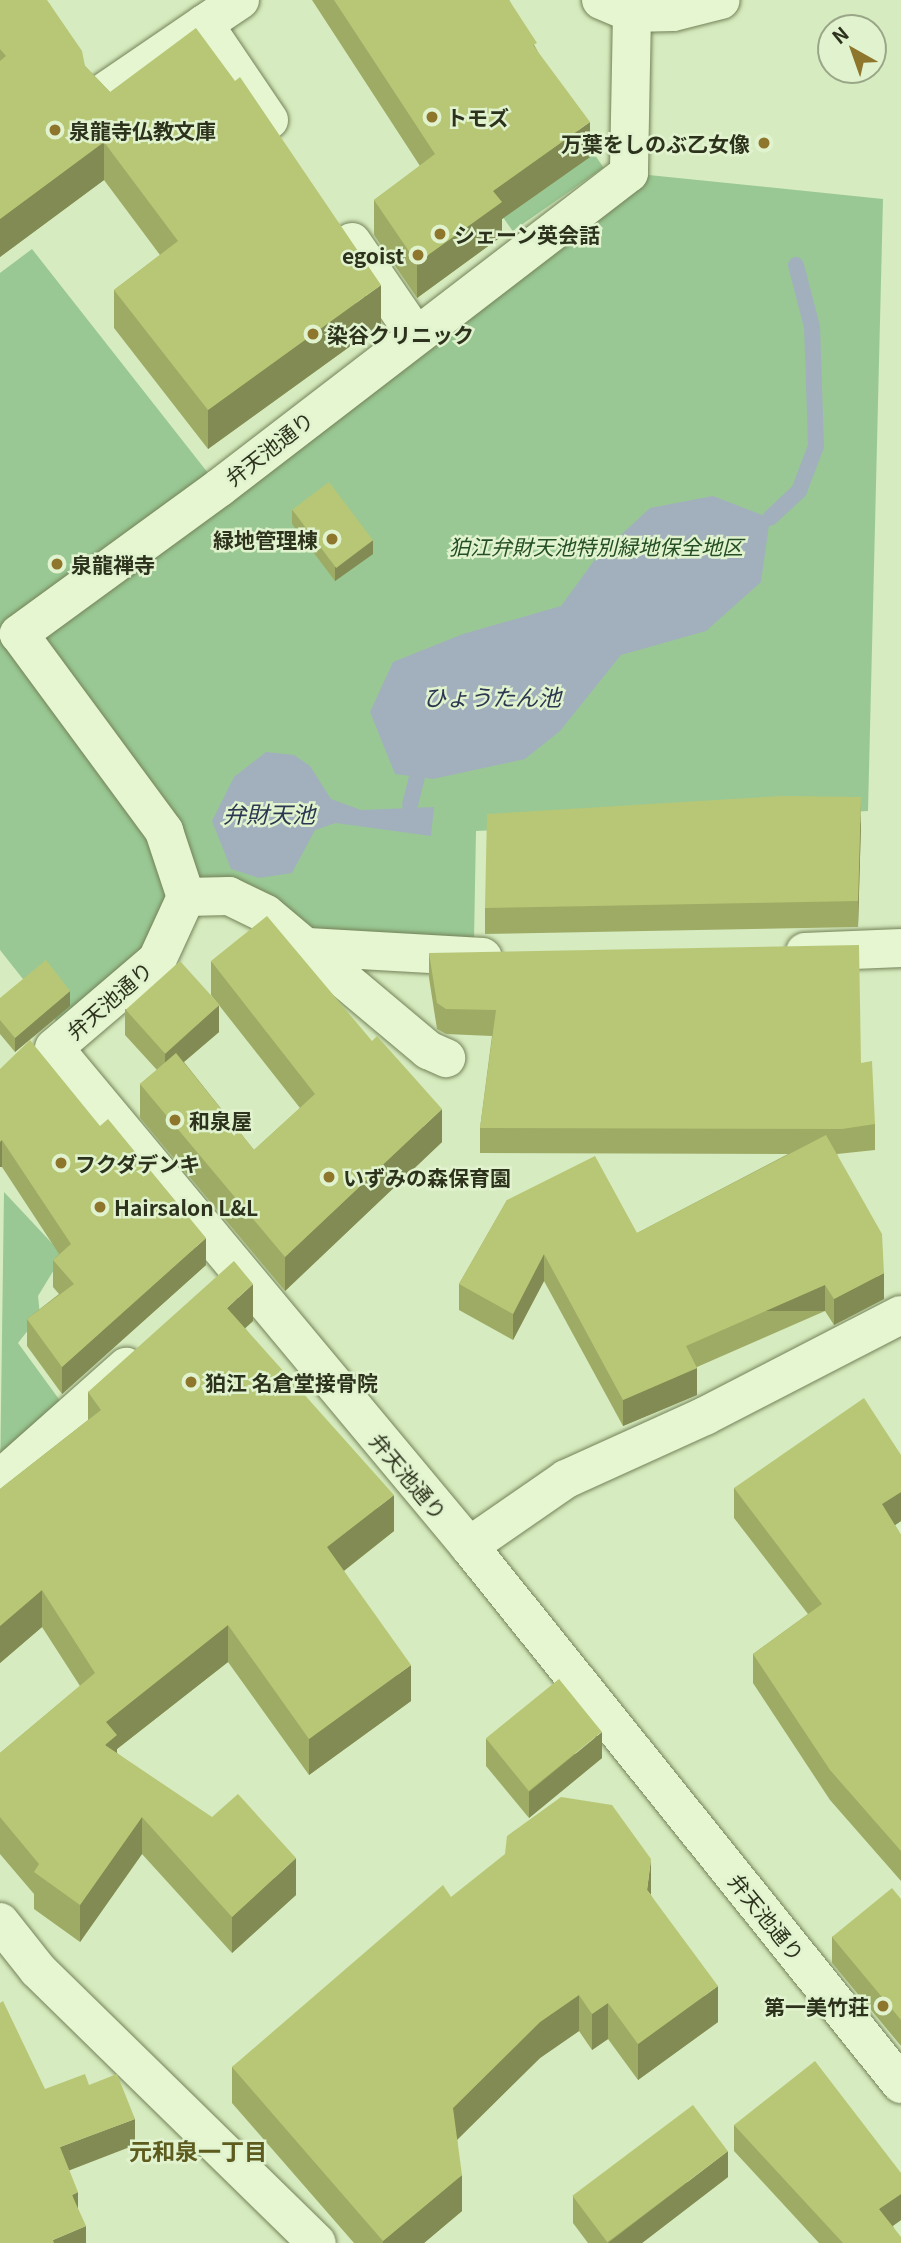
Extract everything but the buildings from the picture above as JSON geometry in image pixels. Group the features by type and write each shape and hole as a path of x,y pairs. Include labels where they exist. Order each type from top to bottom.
{"street":[{"path":"103,93 240,0"},
{"path":"616,6 673,12 721,0"},
{"name":"弁天池通り","path":"616,6 629,173 415,334 219,488 19,634 163,831 186,897 157,960 54,1048 224,1279 469,1546 901,2084"},
{"path":"204,24 290,151"},
{"path":"329,208 415,334"},
{"path":"186,897 229,896 266,914 428,1050 446,1058"},
{"path":"308,947 437,957 514,957"},
{"path":"773,953 901,948"},
{"path":"469,1546 566,1479 705,1416 901,1315"},
{"path":"0,1479 153,1343"},
{"path":"0,1922 38,1970 317,2243"}],"green space":[{"path":"548,88 604,167 513,231 457,152"},
{"name":"狛江弁財天池特別緑地保全地区","path":"629,173 883,199 868,811 476,831 474,940 308,947 186,897 68,1036 0,950 0,273 32,249 219,487"},
{"path":"4,1192 63,1255 38,1296 40,1315 18,1343 72,1417 0,1480"}],"water":[{"name":"ひょうたん池","path":"713,496 770,518 761,582 706,631 621,655 560,731 525,759 433,779 395,774 370,712 393,662 463,634 561,606 596,558 650,508"},
{"name":"弁財天池","path":"266,752 294,755 310,766 331,799 361,810 434,807 431,836 336,823 315,830 292,873 259,878 231,869 212,821 234,777"}],"waterway":[{"path":"770,518 799,491 816,446 812,327 796,265"},
{"path":"410,805 417,777"}],"place":[{"name":"トモズ","path":"432,117"},
{"name":"泉龍寺仏教文庫","path":"55,130"},
{"name":"万葉をしのぶ乙女像","path":"764,143"},
{"name":"シェーン英会話","path":"440,234"},
{"name":"egoist","path":"418,255"},
{"name":"染谷クリニック","path":"313,334"},
{"name":"緑地管理棟","path":"332,539"},
{"name":"泉龍禅寺","path":"57,564"},
{"name":"和泉屋","path":"175,1120"},
{"name":"フクダデンキ","path":"61,1163"},
{"name":"いずみの森保育園","path":"329,1177"},
{"name":"Hairsalon L&L","path":"100,1207"},
{"name":"狛江 名倉堂接骨院","path":"191,1382"},
{"name":"第一美竹荘","path":"883,2006"}],"district":[{"name":"元和泉一丁目","path":"198,2150"}]}
